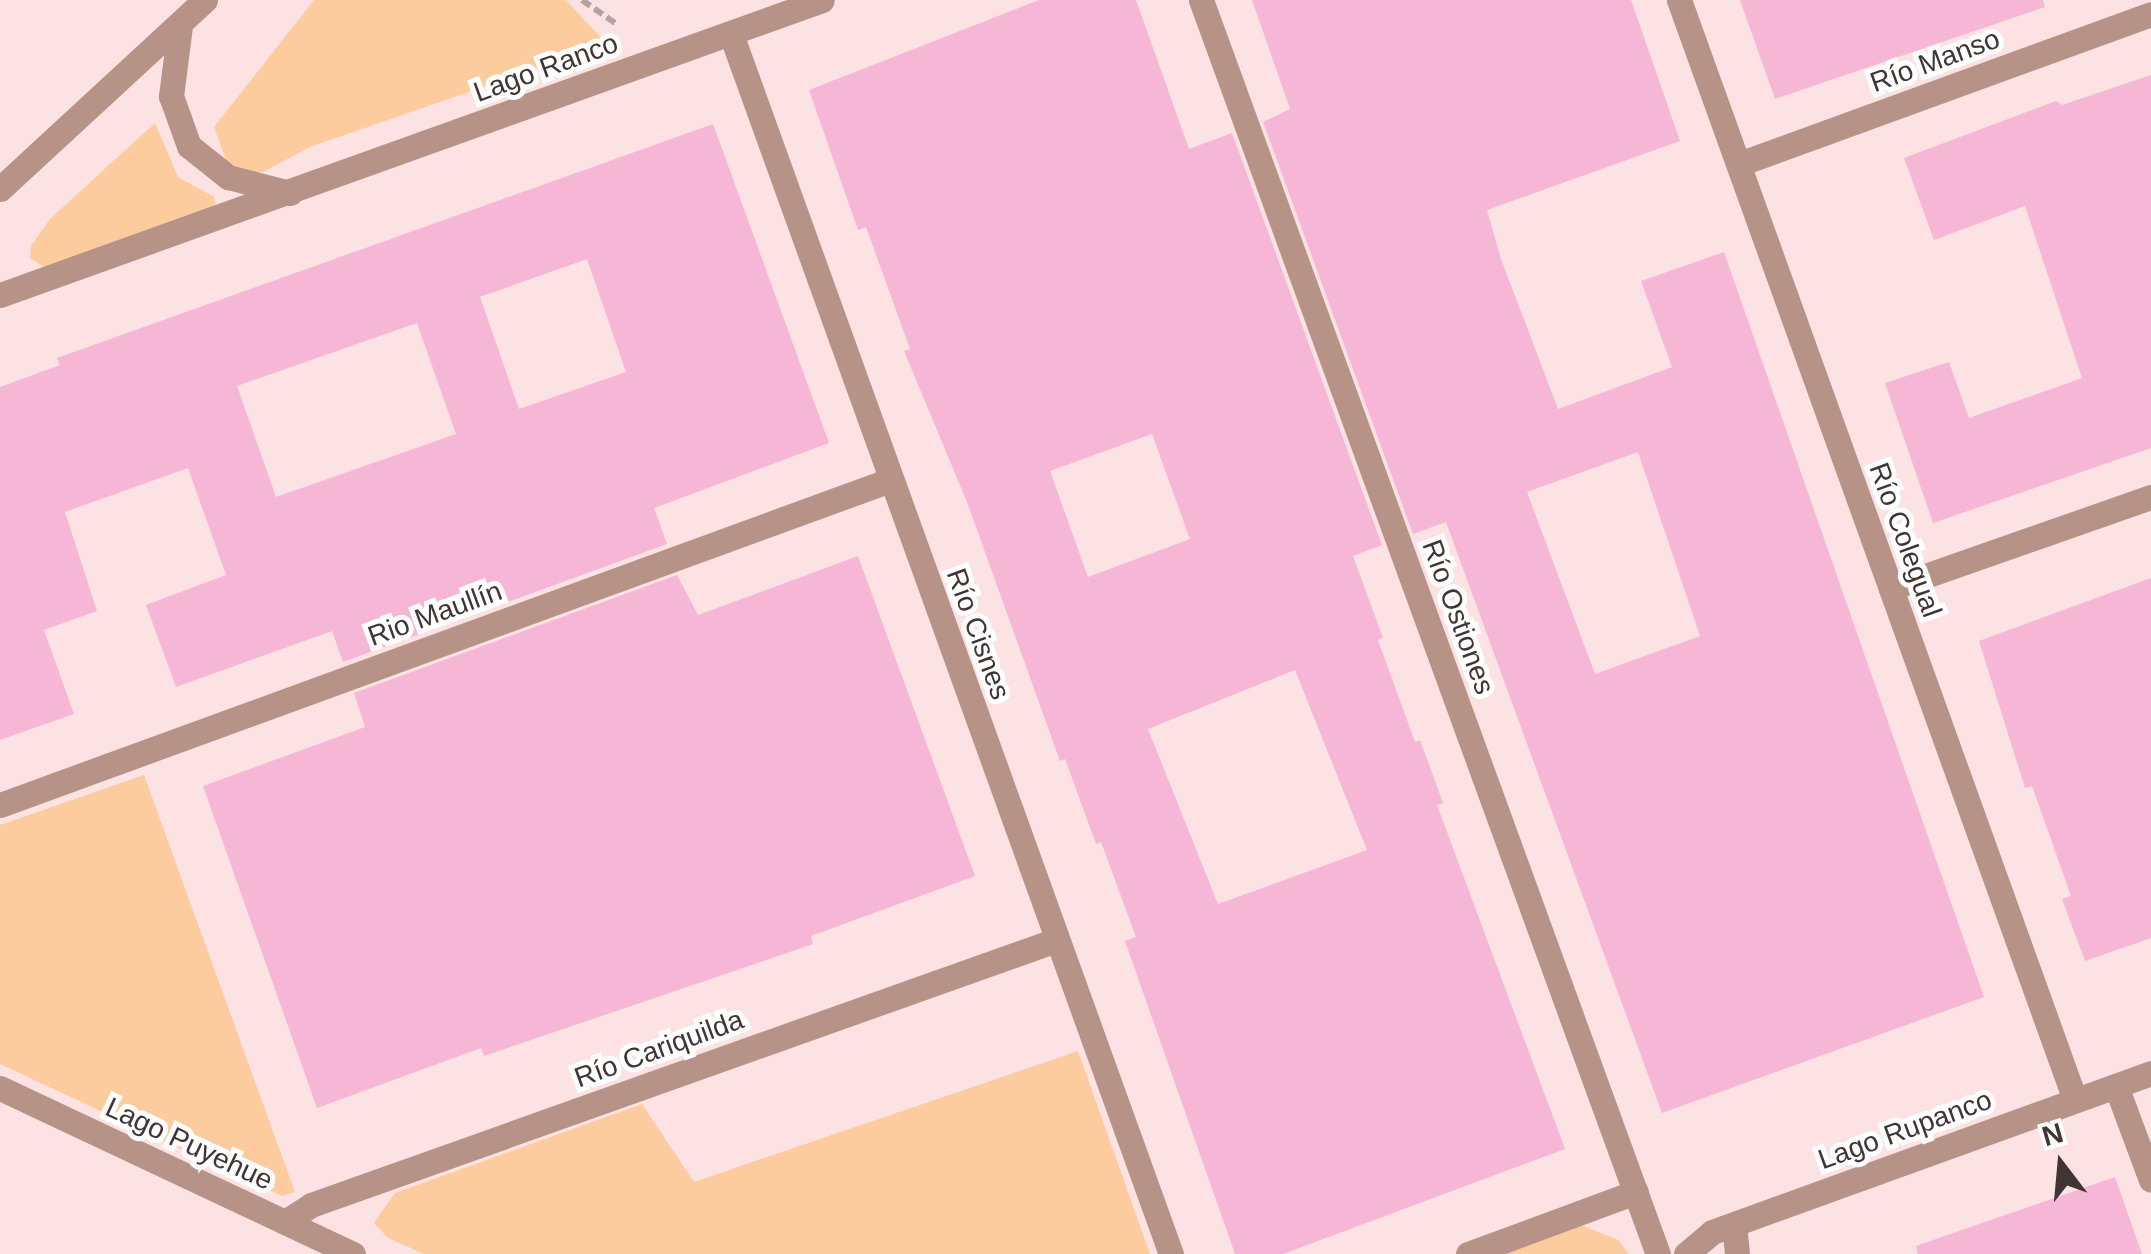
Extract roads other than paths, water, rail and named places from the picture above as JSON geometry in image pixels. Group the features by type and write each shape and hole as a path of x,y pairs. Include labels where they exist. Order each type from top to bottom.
{"street":[{"path":"0,189 205,0"},
{"name":"Lago Ranco","path":"0,295 822,0"},
{"name":"Río Ostiones","path":"1201,0 1658,1254"},
{"name":"Río Colegual","path":"1679,0 2075,1100"},
{"name":"Río Manso","path":"1739,164 2151,14"},
{"path":"180,26 171,96 189,146 228,177 290,193"},
{"name":"Río Cisnes","path":"731,34 1170,1254"},
{"name":"Rio Maullín","path":"0,804 890,480"},
{"path":"1891,588 2151,497"},
{"name":"Río Cariquilda","path":"285,1222 311,1205 1056,940"},
{"name":"Lago Rupanco","path":"1686,1254 1712,1232 2151,1073"},
{"path":"2116,1086 2151,1180"},
{"name":"Lago Puyehue","path":"0,1088 353,1254"},
{"path":"1468,1254 1636,1192"},
{"path":"1734,1225 1737,1254"}]}
